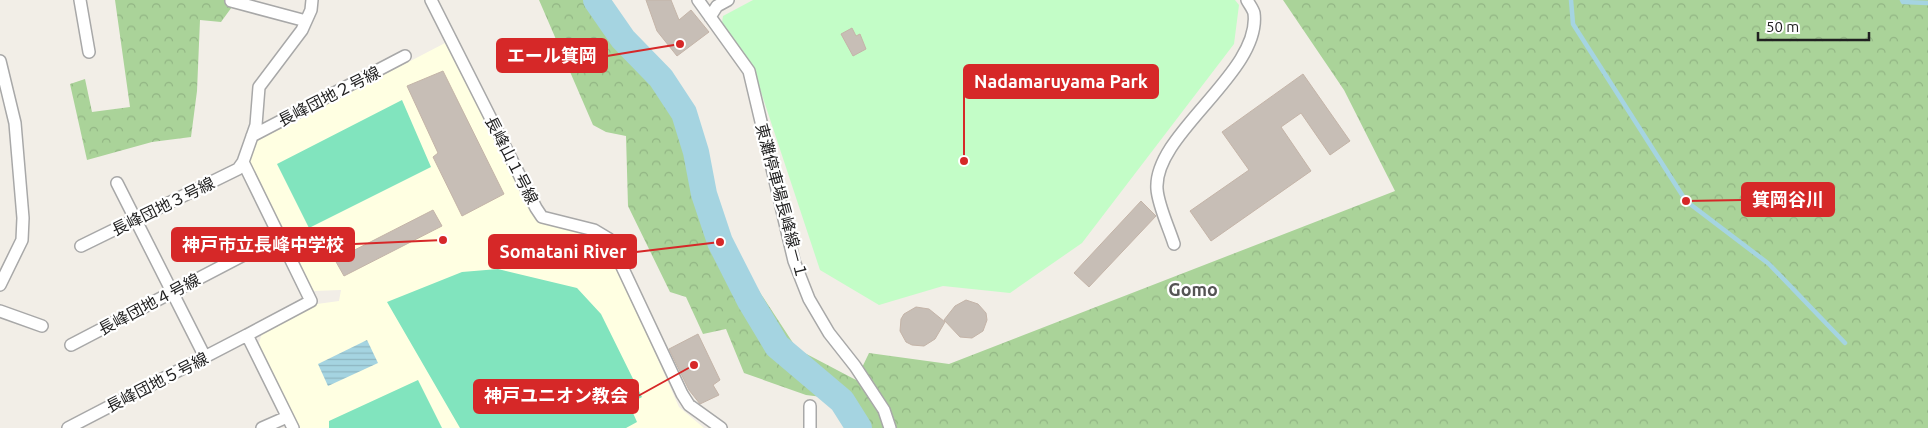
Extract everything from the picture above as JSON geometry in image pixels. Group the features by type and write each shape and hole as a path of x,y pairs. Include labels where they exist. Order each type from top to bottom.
{"street":[{"path":"80,0 89,52"},
{"path":"280,236 244,162 256,126 259,87 302,30 311,10 312,0"},
{"name":"長峰山１号線","path":"431,0 542,217 594,230 609,239 682,394 689,405 721,428"},
{"name":"東灘停車場長峰線－１","path":"698,0 741,57 749,71 794,261 809,299 829,333 855,366 884,410 890,428"},
{"path":"710,17 718,3 728,0"},
{"path":"231,1 306,21"},
{"path":"1174,244 1157,189 1162,160 1242,59 1251,36 1254,13 1247,1"},
{"name":"長峰団地２号線","path":"252,136 405,56"},
{"path":"0,61 14,123 23,218 22,240 0,285"},
{"name":"長峰団地３号線","path":"81,246 238,169 244,162"},
{"path":"117,183 205,357"},
{"name":"長峰団地４号線","path":"71,345 280,236"},
{"name":"長峰団地５号線","path":"68,428 311,301 280,236"},
{"path":"0,311 42,326"},
{"path":"247,335 293,428"},
{"path":"810,406 810,428"},
{"path":"262,428 287,416"}],"shaded area":[{"path":"445,43 538,222 589,234 608,247 679,407 704,428 300,428 258,346 263,330 317,304 339,301 341,290 314,291 248,162 255,142"}],"green space":[{"path":"115,0 237,0 221,22 200,20 197,91 191,137 152,142 87,160 70,84 85,79 92,112 130,107"},
{"path":"539,0 611,0 621,19 671,76 687,101 721,229 759,291 797,349 856,380 869,353 949,364 1395,191 1344,90 1283,0 1928,0 1928,428 847,428 846,400 806,395 744,373 726,329 703,334 686,297 670,292 628,206 626,136 606,132 593,125"},
{"path":"753,0 1235,0 1239,5 1234,44 1082,243 1010,293 943,286 879,305 820,270 757,80 722,23 723,16"},
{"path":"402,100 431,167 309,228 277,164"},
{"path":"498,269 577,288 601,314 642,397 629,404 637,422 626,428 460,428 387,302 462,272"},
{"path":"418,380 442,428 329,428 329,421"}],"water":[{"path":"367,340 378,363 328,386 318,364"}],"building":[{"path":"646,0 671,0 679,20 691,10 709,32 677,56 657,31"},
{"path":"852,28 856,36 860,34 866,49 853,56 841,34"},
{"path":"443,71 504,194 462,216 433,157 438,153 407,86"},
{"path":"1303,74 1350,141 1330,155 1301,113 1281,127 1311,171 1211,241 1190,211 1249,170 1222,132"},
{"path":"1141,201 1156,216 1089,287 1074,273"},
{"path":"433,210 442,226 344,276 335,260"},
{"path":"966,300 978,304 986,313 987,320 983,331 972,338 960,337 944,320 955,306"},
{"path":"916,307 929,309 945,322 935,339 924,346 912,345 906,342 900,331 901,319 904,314"},
{"path":"698,334 720,380 713,385 719,395 700,404 689,390 669,349"}],"waterway":[{"path":"596,0 623,39 661,78 684,113 696,152 704,194 720,242 750,301 777,346 842,401 859,428"},
{"path":"1571,0 1573,24 1686,201 1769,264 1845,343"},
{"path":"1902,0 1903,2 1928,3"}],"place":[{"name":"エール箕岡","path":"680,44"},
{"name":"Nadamaruyama Park","path":"964,161"},
{"name":"箕岡谷川","path":"1686,201"},
{"name":"神戸市立長峰中学校","path":"443,240"},
{"name":"Somatani River","path":"720,242"},
{"name":"神戸ユニオン教会","path":"694,365"}],"district":[{"name":"Gomo","path":"1193,289"}]}
